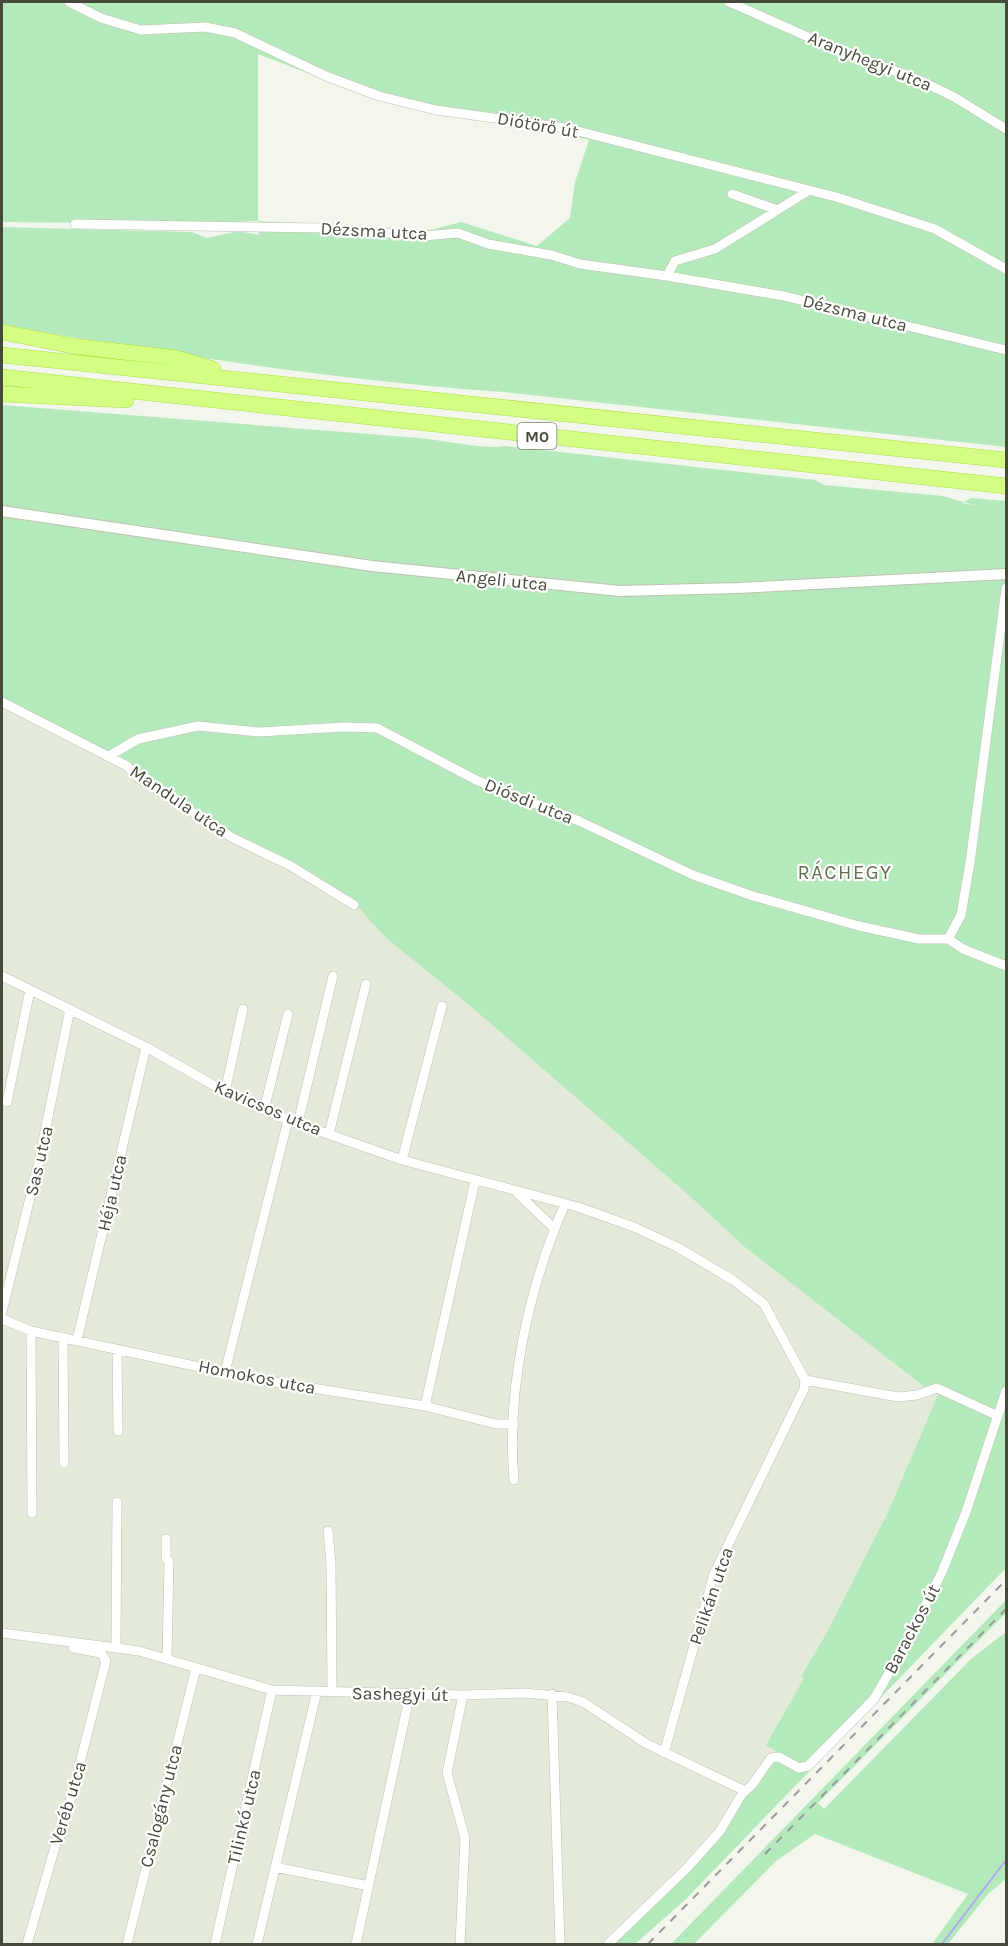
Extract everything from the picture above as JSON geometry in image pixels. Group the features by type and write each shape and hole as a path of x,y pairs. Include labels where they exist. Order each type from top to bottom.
{"highway":[{"path":"2,332 74,346 176,358 244,379"},
{"name":"M0","path":"2,355 1006,460"},
{"name":"M0","path":"2,377 1006,486"},
{"path":"2,394 138,401 165,394"}],"street":[{"name":"Diótörő út","path":"69,2 101,18 131,28 150,31 204,27 235,33 326,76 379,96 436,110 566,128 808,191 836,196 935,229 1006,269"},
{"name":"Aranyhegyi utca","path":"729,2 840,51 919,80 954,97 1006,129"},
{"path":"667,276 675,261 716,249 775,209 808,191"},
{"path":"732,194 775,209"},
{"name":"Dézsma utca","path":"75,224 322,228 423,236 458,233 488,244 551,255 580,264 784,296 1006,350"},
{"name":"Angeli utca","path":"2,511 372,566 620,591 738,588 1006,574"},
{"path":"948,939 961,915 970,863 1006,588"},
{"name":"Mandula utca","path":"2,702 127,766 137,777 201,815 233,838 291,866 354,905"},
{"name":"Diósdi utca","path":"109,756 138,739 198,726 259,732 344,727 377,728 478,780 579,821 693,875 753,896 859,926 919,939 948,939 963,950 1006,966"},
{"name":"Kavicsos utca","path":"2,976 146,1047 225,1092 264,1110 402,1160 565,1204 634,1227 656,1237 754,1293 764,1304 805,1380"},
{"path":"225,1372 333,976"},
{"path":"328,1134 366,984"},
{"path":"7,1102 30,990"},
{"path":"402,1160 442,1006"},
{"name":"Sas utca","path":"2,1312 42,1150 70,1009"},
{"path":"225,1092 243,1009"},
{"path":"264,1110 288,1014"},
{"name":"Héja utca","path":"77,1340 146,1047"},
{"path":"425,1406 475,1181"},
{"name":"Kavicsos utca","path":"516,1192 554,1228"},
{"path":"537,1212 542,1198"},
{"path":"514,1480 514,1424 529,1308 554,1228 565,1204"},
{"name":"Homokos utca","path":"2,1319 31,1331 117,1350 225,1372 425,1406 487,1422 514,1424"},
{"path":"31,1331 32,1513"},
{"path":"63,1337 64,1463"},
{"path":"117,1350 118,1431"},
{"path":"805,1380 898,1398 937,1388 998,1416"},
{"name":"Pelikán utca","path":"664,1753 714,1574 804,1389 805,1380"},
{"name":"Barackos út","path":"745,1791 771,1758 779,1757 799,1768 808,1766 881,1689 942,1572 966,1512 1006,1391"},
{"path":"116,1648 117,1502"},
{"path":"328,1531 331,1564 332,1692"},
{"path":"166,1539 169,1561 167,1658"},
{"name":"Sashegyi út","path":"2,1633 116,1648 167,1658 272,1690 410,1694 452,1690 463,1695 552,1694 583,1702 664,1753 745,1791"},
{"name":"Sashegyi út","path":"37,1639 45,1644 101,1653 106,1661"},
{"name":"Veréb utca","path":"27,1944 57,1840 62,1833 106,1661"},
{"name":"Csalogány utca","path":"127,1944 196,1668"},
{"name":"Tilinkó utca","path":"215,1944 272,1690"},
{"path":"257,1944 317,1691"},
{"path":"356,1944 410,1694"},
{"path":"552,1694 560,1944"},
{"path":"460,1944 465,1838 447,1773 463,1695"},
{"path":"608,1944 687,1868 720,1831 745,1791"},
{"path":"275,1868 369,1886"}],"shaded area":[{"path":"2,702 78,741 356,904 386,938 469,1005 685,1192 746,1248 866,1341 939,1392 888,1512 827,1632 801,1675 804,1678 766,1745 777,1751 748,1791 722,1835 703,1851 688,1874 676,1880 610,1944 2,1944"}],"green space":[{"path":"2,2 1006,2 1006,447 503,392 377,381 189,356 2,325 2,227 192,232 207,238 239,231 259,235 258,221 198,224 2,222","holes":["258,54 377,100 517,121 589,140 575,182 570,218 537,246 461,222 431,230 258,221"]},
{"path":"2,405 419,438 487,447 505,446 815,480 824,485 943,496 964,502 971,498 1006,501 1006,1568 685,1900 635,1944 610,1944 676,1880 688,1874 712,1841 722,1835 748,1791 777,1752 766,1745 804,1678 801,1676 827,1632 888,1512 939,1392 926,1388 746,1248 685,1192 469,1005 386,938 356,905 134,775 2,702"},
{"path":"1006,1600 1006,1613 818,1803 824,1809 972,1658 1006,1632 1006,1879 988,1894 948,1944 932,1944 968,1894 815,1834 776,1861 694,1944 671,1944"}],"waterway":[{"path":"942,1944 1006,1860"}],"railway":[{"path":"648,1944 1006,1580"},
{"path":"765,1854 1006,1609"}],"district":[{"name":"RÁCHEGY","path":"845,872"}]}
